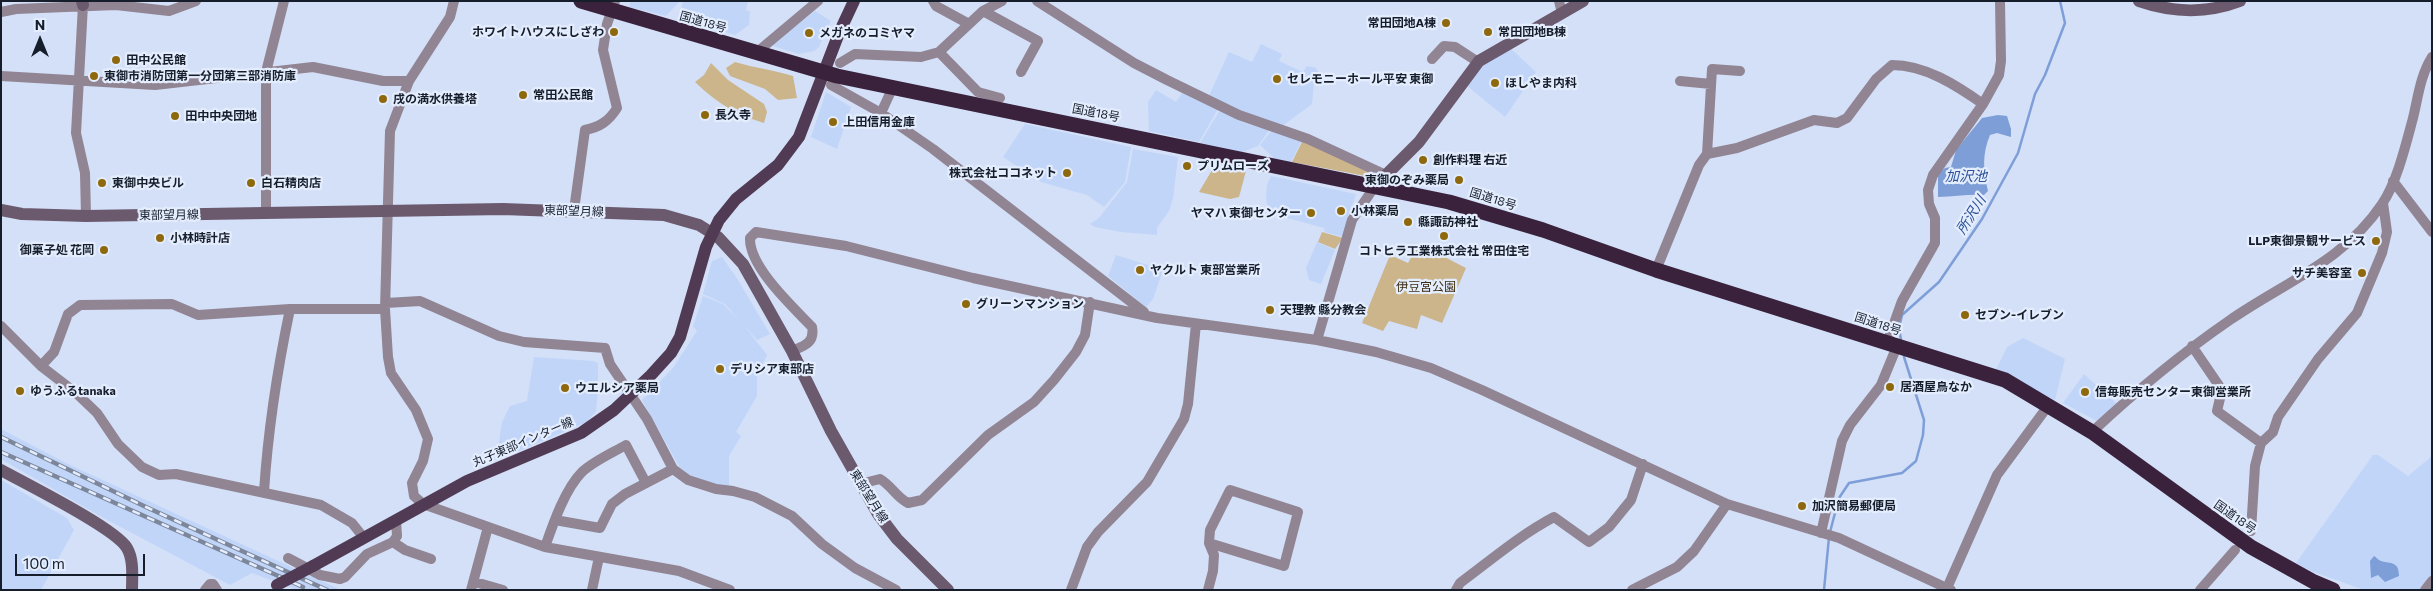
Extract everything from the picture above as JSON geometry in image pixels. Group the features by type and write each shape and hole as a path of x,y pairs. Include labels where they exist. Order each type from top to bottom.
{"highway":[{"name":"国道18号","path":"581,1 613,6 756,53 827,79 892,89 1380,180 1534,227 1656,270 2005,380 2092,432 2251,547 2306,578 2333,590"}],"main road":[{"name":"丸子東部インター線","path":"272,587 423,504 492,470 581,433 606,417 632,395 667,358 675,346 712,232 731,204 771,173 791,150 827,79 838,33 854,1"},
{"path":"1380,180 1419,142 1478,62 1560,7 1583,1"},
{"path":"2139,1 2157,7 2186,11 2214,10 2240,1"},
{"name":"東部望月線","path":"1,210 22,214 86,216 389,209 574,210 664,215 692,222 712,232 743,264 792,351 860,484 878,514 898,539 948,590"},
{"path":"1,470 105,529 123,542 131,559 132,590"}],"street":[{"path":"1,12 83,3 132,5 168,11 196,1"},
{"path":"266,213 266,72 284,1"},
{"path":"454,1 450,17 409,81 390,131 386,306 391,373 416,410 428,439 423,461 413,477 411,487 416,500 546,546 679,571 730,590"},
{"path":"756,53 818,1"},
{"path":"933,1 936,6 969,24"},
{"path":"840,63 855,54 922,57 939,52 983,11 1002,1"},
{"path":"1036,1 1134,63 1239,115 1308,138 1380,180 1352,220 1317,340"},
{"path":"1821,533 1842,441 1850,425 1881,385 1902,301 1934,242 1936,218 1929,204 1928,190 1933,175 1983,104 1999,75 2002,60 2000,1"},
{"path":"83,3 76,133 85,173 86,216"},
{"path":"574,210 585,130 607,121 617,108 604,50 607,24 613,6"},
{"path":"983,11 1038,41 1021,72"},
{"path":"1432,59 1444,46 1455,47 1478,62"},
{"path":"939,52 978,92 1000,98"},
{"path":"2092,432 2192,346 2232,318 2331,258 2355,238 2383,203 2393,181 2414,116 2424,74 2432,57"},
{"path":"1707,154 1737,148 1814,120 1837,123 1847,118 1876,79 1892,65 1906,65 1925,71 1960,88 1983,104"},
{"path":"1,76 155,85 312,67 383,81 409,81"},
{"path":"1656,270 1699,165 1707,154 1712,69 1740,71"},
{"path":"827,79 881,113 1005,203 1146,315"},
{"path":"1680,81 1711,84"},
{"path":"881,113 892,89"},
{"path":"2393,181 2432,232"},
{"path":"2251,531 2255,466 2261,443 2273,432 2278,417 2318,359 2356,313 2382,253 2387,232 2383,203"},
{"path":"792,351 810,341 813,335 812,328 769,279 751,251 750,238 756,232 846,246 973,278 1146,315 1196,324 1317,340 1376,352 1431,368 1727,504 1840,538 1949,589 1997,474 2045,410 2054,408"},
{"path":"41,366 54,352 68,314 80,306 172,304 198,315 386,306 420,301 500,336 524,342 605,348 610,364 632,395 673,469 688,480 716,489 755,497 792,516 822,544 855,568 896,590"},
{"path":"860,484 880,479 890,485 898,498 908,504 922,500 988,435 1034,402 1054,380 1076,352 1085,334 1090,302"},
{"path":"264,492 267,436 273,393 290,310"},
{"path":"1071,590 1087,547 1098,532 1147,482 1184,419 1188,404 1196,324"},
{"path":"1,326 41,366 97,413 118,444 150,472 158,475 176,474 321,505 352,523 364,538"},
{"path":"2192,346 2222,390 2218,411 2261,443"},
{"path":"546,546 555,520 575,480 582,472 626,445 646,483"},
{"path":"1456,590 1460,582 1526,532 1554,517 1589,542 1609,527 1631,500 1643,464"},
{"path":"555,520 600,528 612,504 625,494 673,469"},
{"path":"1208,590 1213,571 1214,555 1209,543 1210,530 1230,490 1298,512 1284,566 1209,543"},
{"path":"1632,590 1676,567 1694,551 1727,504"},
{"path":"288,558 320,575 340,580 346,577 367,554 393,542 397,536 396,520"},
{"path":"488,527 473,586 503,590"},
{"path":"393,542 431,559"},
{"path":"2200,590 2235,550"},
{"path":"592,590 599,557"},
{"path":"2425,590 2432,581"},
{"path":"205,590 210,584 213,584 217,590"}],"shaded area":[{"path":"631,1 680,1 666,16 629,7"},
{"path":"683,1 748,1 746,10 750,12 749,25 735,35 679,18"},
{"path":"815,11 831,21 819,47 814,51 799,54 773,46 773,43"},
{"path":"1261,44 1282,54 1279,61 1303,72 1307,66 1316,68 1318,72 1314,82 1312,104 1281,127 1240,112 1209,96 1229,52 1252,62"},
{"path":"1510,48 1536,72 1505,117 1466,85 1489,58"},
{"path":"1156,90 1176,102 1184,90 1218,109 1199,142 1149,131 1148,102"},
{"path":"826,92 851,107 837,149 811,137"},
{"path":"1220,110 1244,123 1269,130 1258,146 1242,152 1200,143"},
{"path":"1025,124 1131,147 1125,182 1104,207 1087,195 1041,182 1003,157"},
{"path":"1272,130 1302,140 1291,162 1275,159 1260,145"},
{"path":"1133,149 1178,157 1173,199 1169,211 1157,228 1157,235 1121,232 1095,227 1090,224 1099,218 1127,182"},
{"path":"1271,176 1356,194 1343,237 1325,232 1324,228 1269,213 1266,199 1267,185"},
{"path":"1317,242 1335,250 1321,284 1309,280 1306,268"},
{"path":"1116,255 1163,270 1153,299 1146,307 1108,276"},
{"path":"722,257 770,334 757,340 725,304 703,294 712,261"},
{"path":"703,296 723,304 742,323 767,355 757,376 757,396 736,432 741,436 729,456 729,487 718,487 691,476 680,468 642,400 673,368 697,331 693,326"},
{"path":"2023,338 2065,359 2055,400 1995,372 2007,347"},
{"path":"534,357 593,361 598,363 596,411 587,422 502,458 498,448 502,422 510,406 527,401"},
{"path":"2084,374 2117,404 2097,421 2063,403"},
{"path":"1,429 68,464 341,590 297,590 252,573 230,585 100,516 1,459"},
{"path":"2373,455 2378,455 2408,476 2432,456 2432,575 2419,590 2364,590 2311,571 2296,563"},
{"path":"1,480 67,518 74,530 41,590 1,590"}],"green space":[{"path":"735,62 793,76 797,98 778,100 765,89 730,76 726,68"},
{"path":"711,63 728,80 764,104 767,112 764,123 744,116 727,107 695,82 704,75"},
{"path":"1303,140 1376,174 1371,177 1292,162"},
{"path":"1215,165 1246,171 1239,197 1230,199 1199,192"},
{"path":"1322,232 1343,238 1335,249 1318,242"},
{"name":"伊豆宮公園","path":"1419,244 1466,268 1442,323 1421,315 1417,329 1389,321 1383,331 1362,323 1390,255 1408,263"}],"water":[{"name":"加沢池","path":"1998,115 2007,116 2011,137 1997,133 1990,135 1984,163 1988,191 1984,195 1938,197 1938,174 1945,168 1951,167 1956,150 1982,118"},
{"path":"2374,556 2380,561 2396,565 2399,576 2385,582 2378,575 2371,578 2370,561"}],"waterway":[{"name":"所沢川","path":"1901,340 1899,328 1902,315 1939,282 1982,219 2018,153 2035,94 2045,75 2065,23 2060,1"},
{"name":"所沢川","path":"1830,532 1839,498 1849,483 1902,473 1916,461 1923,435 1924,420 1904,357"},
{"name":"所沢川","path":"1824,590 1829,537"}],"railway":[{"path":"1,437 146,507 327,590"},
{"path":"1,452 303,587"}],"place":[{"name":"常田団地A棟","path":"1446,23"},
{"name":"ホワイトハウスにしざわ","path":"614,32"},
{"name":"常田団地B棟","path":"1488,32"},
{"name":"メガネのコミヤマ","path":"809,33"},
{"name":"田中公民館","path":"116,60"},
{"name":"東御市消防団第一分団第三部消防庫","path":"94,76"},
{"name":"セレモニーホール平安 東御","path":"1277,79"},
{"name":"ほしやま内科","path":"1495,83"},
{"name":"常田公民館","path":"523,95"},
{"name":"戌の満水供養塔","path":"383,99"},
{"name":"長久寺","path":"705,115"},
{"name":"田中中央団地","path":"175,116"},
{"name":"上田信用金庫","path":"833,122"},
{"name":"創作料理 右近","path":"1423,160"},
{"name":"プリムローズ","path":"1187,166"},
{"name":"株式会社ココネット","path":"1067,173"},
{"name":"東御のぞみ薬局","path":"1459,180"},
{"name":"東御中央ビル","path":"102,183"},
{"name":"白石精肉店","path":"251,183"},
{"name":"小林薬局","path":"1341,211"},
{"name":"ヤマハ 東御センター","path":"1311,213"},
{"name":"縣諏訪神社","path":"1408,222"},
{"name":"コトヒラ工業株式会社 常田住宅","path":"1444,236"},
{"name":"小林時計店","path":"160,238"},
{"name":"LLP東御景観サービス","path":"2376,241"},
{"name":"御菓子処 花岡","path":"104,250"},
{"name":"ヤクルト 東部営業所","path":"1140,270"},
{"name":"サチ美容室","path":"2362,273"},
{"name":"グリーンマンション","path":"966,304"},
{"name":"天理教 縣分教会","path":"1270,310"},
{"name":"セブン-イレブン","path":"1965,315"},
{"name":"デリシア東部店","path":"720,369"},
{"name":"居酒屋鳥なか","path":"1890,387"},
{"name":"ウエルシア薬局","path":"565,388"},
{"name":"ゆうふるtanaka","path":"20,391"},
{"name":"信毎販売センター東御営業所","path":"2085,392"},
{"name":"加沢簡易郵便局","path":"1802,506"}]}
